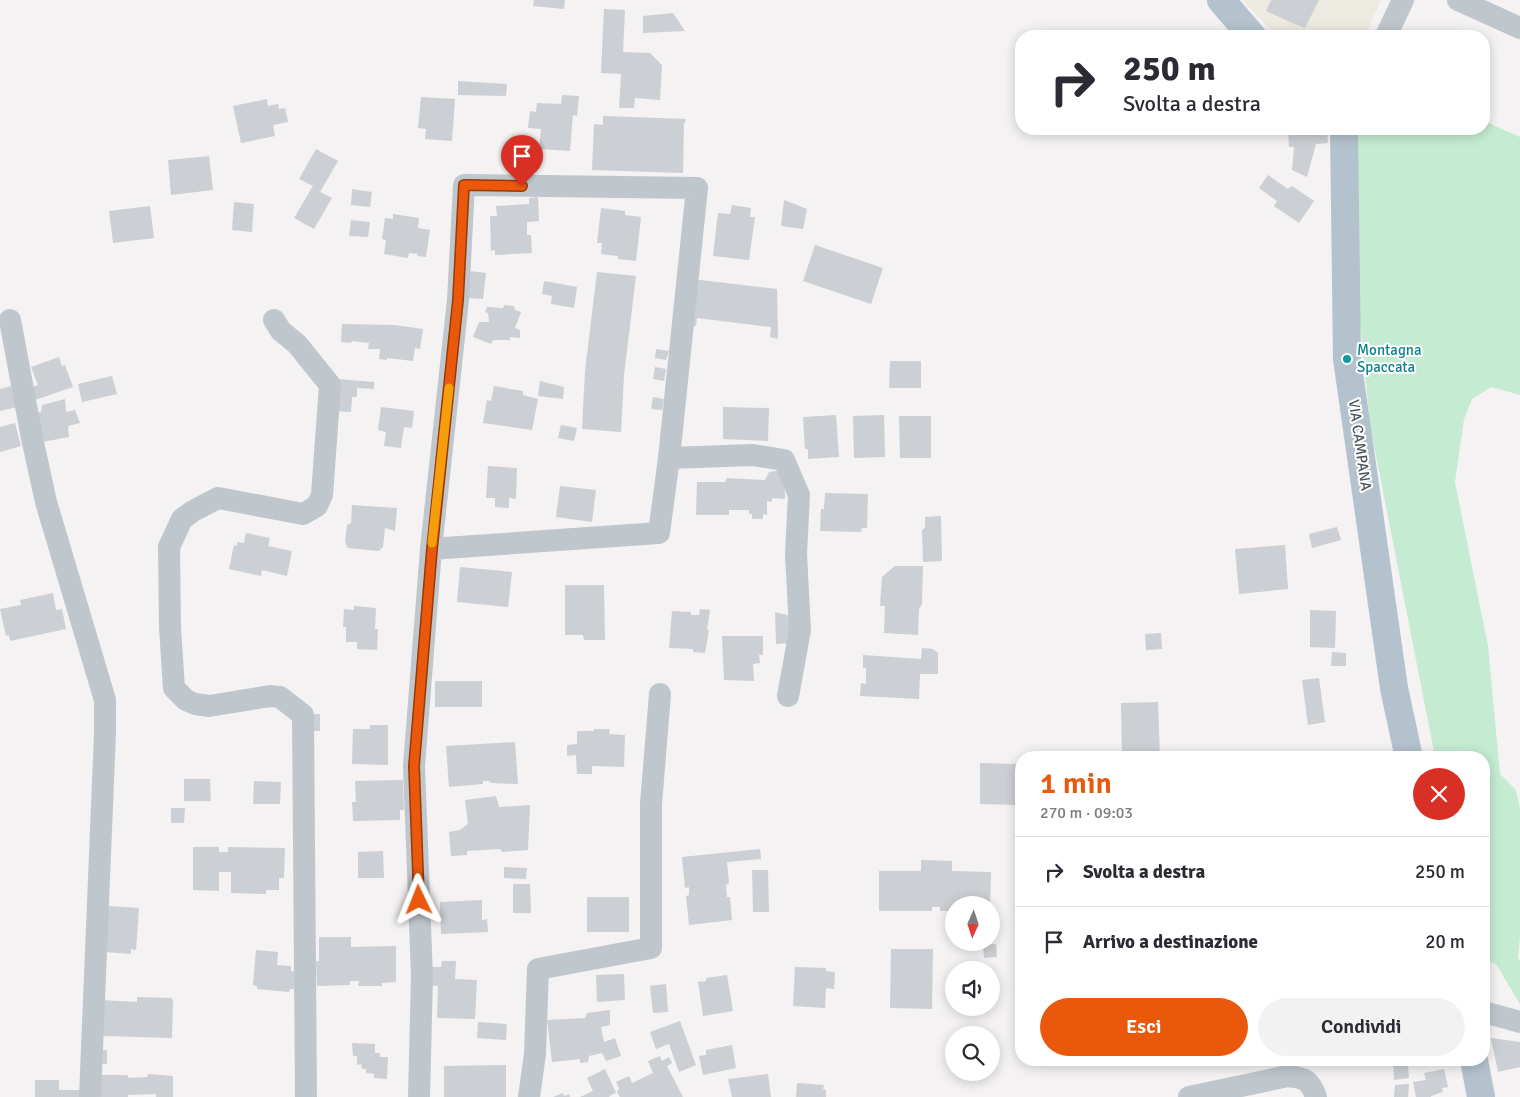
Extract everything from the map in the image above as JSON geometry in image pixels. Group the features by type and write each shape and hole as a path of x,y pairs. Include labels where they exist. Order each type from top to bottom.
{"main road":[{"path":"1221,0 1247,30"},
{"name":"VIA CAMPANA","path":"1344,135 1348,359 1394,688 1408,751"},
{"path":"1475,1066 1481,1097"}],"street":[{"path":"1389,30 1403,0"},
{"path":"1458,0 1520,28"},
{"path":"419,1097 422,977 414,766 432,549 458,300 464,185 696,188 669,458 659,533 432,549"},
{"path":"10,320 46,502 105,700 90,1097"},
{"path":"274,320 282,331 297,344 330,385 322,495 317,506 304,514 218,498 182,520 170,547 170,628 174,688 186,700 195,704 209,706 270,696 280,697 303,714 306,1097"},
{"path":"669,458 753,455 784,460 799,496 796,554 800,630 788,696"},
{"path":"529,1097 535,1054 538,969 651,948 651,804 660,694"},
{"path":"1490,1014 1520,1022"},
{"path":"1189,1097 1288,1076 1303,1077 1312,1086 1316,1097"}],"shaded area":[{"path":"1242,0 1381,0 1368,30 1271,30"}],"green space":[{"path":"1490,124 1520,137 1520,395 1491,387 1472,399 1464,419 1455,482 1488,646 1500,774 1516,790 1520,808 1520,937 1518,957 1520,962 1520,1004 1496,964 1490,962 1490,751 1434,751 1370,425 1350,218 1353,135 1490,135"}],"building":[{"path":"534,0 565,0 564,9 533,6"},
{"path":"1271,0 1319,0 1305,28 1266,11"},
{"path":"604,9 625,10 623,52 650,53 662,65 660,100 635,98 634,108 619,108 621,74 601,73"},
{"path":"673,13 685,31 643,33 643,16"},
{"path":"458,81 507,84 506,96 458,95"},
{"path":"562,95 579,96 577,116 573,115 570,151 539,149 541,129 528,128 530,111 536,112 537,103 561,104"},
{"path":"421,97 455,99 452,141 425,139 426,129 418,128"},
{"path":"267,99 268,106 278,104 279,109 285,108 288,122 273,125 275,136 241,143 233,106"},
{"path":"603,116 686,119 684,124 683,173 592,170 594,124 603,125"},
{"path":"1288,135 1327,135 1328,143 1316,144 1307,177 1292,170 1294,147 1289,147"},
{"path":"316,149 338,161 320,192 332,198 314,229 294,218 313,186 299,179"},
{"path":"209,156 213,190 171,195 168,160"},
{"path":"1268,175 1288,189 1292,186 1314,201 1299,223 1274,206 1277,201 1259,188"},
{"path":"352,189 372,192 370,207 351,205"},
{"path":"538,197 539,221 527,222 527,235 531,235 532,253 495,255 495,250 491,251 490,216 497,216 496,206 529,204 529,198"},
{"path":"784,200 807,209 803,229 781,226"},
{"path":"234,202 254,204 252,232 232,230"},
{"path":"732,205 751,208 750,217 755,217 749,260 713,256 718,213 730,214"},
{"path":"150,206 154,238 113,243 109,211"},
{"path":"601,208 625,211 625,215 641,217 636,261 618,259 618,256 601,254 602,243 597,243"},
{"path":"393,214 419,218 418,228 430,230 426,257 409,253 408,258 384,254 386,240 382,239 385,218 393,219"},
{"path":"351,220 370,222 368,237 349,236"},
{"path":"815,245 883,268 871,304 803,281"},
{"path":"469,271 486,273 483,299 466,298"},
{"path":"597,272 636,276 624,375 621,432 582,429 585,371"},
{"path":"692,279 777,289 778,339 770,337 771,327 697,318 696,326 687,325"},
{"path":"544,281 577,287 574,308 551,304 552,296 542,294"},
{"path":"504,305 514,306 515,310 521,312 515,328 520,330 520,338 510,337 510,340 493,340 491,344 473,337 479,322 489,322 488,313 485,312 487,307 503,308"},
{"path":"342,324 395,325 423,329 420,349 415,348 413,361 379,359 380,349 368,349 369,343 341,342"},
{"path":"656,349 669,351 666,360 655,358"},
{"path":"59,357 62,366 65,365 73,387 29,402 26,389 38,385 31,367"},
{"path":"890,361 921,361 921,388 889,388"},
{"path":"655,367 666,369 664,381 653,379"},
{"path":"112,376 117,394 82,402 78,384"},
{"path":"338,379 374,382 374,389 357,388 357,397 352,397 351,412 335,411"},
{"path":"540,381 564,387 563,399 538,396"},
{"path":"11,386 17,407 0,411 0,389"},
{"path":"494,386 523,391 523,395 538,399 532,430 483,423 487,400 491,401"},
{"path":"653,397 664,399 662,410 651,409"},
{"path":"65,399 66,412 75,410 80,423 68,426 69,437 37,443 34,413 41,412 42,405"},
{"path":"381,407 414,411 412,428 404,427 401,448 384,446 386,432 378,430"},
{"path":"723,407 769,408 768,441 723,439"},
{"path":"836,415 839,457 808,459 808,449 805,449 803,417"},
{"path":"884,415 885,457 854,458 853,416"},
{"path":"899,416 931,416 931,458 900,458"},
{"path":"15,423 21,446 0,452 0,427"},
{"path":"561,425 577,428 574,441 558,438"},
{"path":"488,466 517,468 516,499 509,498 509,508 495,507 495,498 486,498"},
{"path":"784,470 785,499 772,498 772,502 767,501 767,515 763,514 763,519 752,519 752,514 749,514 749,510 729,510 729,515 696,515 697,482 725,482 727,478 765,480 769,472"},
{"path":"560,486 596,490 592,522 556,517"},
{"path":"825,493 868,494 867,528 862,528 861,532 820,531 821,509 824,509"},
{"path":"352,505 397,508 395,531 385,528 383,547 379,551 348,548 345,542 347,525 351,523"},
{"path":"941,516 942,561 923,562 922,530 925,528 925,517"},
{"path":"1337,527 1341,540 1312,548 1309,534"},
{"path":"246,533 270,538 268,546 292,551 287,576 262,570 261,576 229,569 234,545 237,546 237,542 244,543"},
{"path":"1285,545 1288,589 1239,594 1235,549"},
{"path":"895,566 923,566 922,604 919,609 918,635 884,633 885,606 880,606 882,577"},
{"path":"460,567 512,572 508,607 457,602"},
{"path":"565,585 604,585 605,640 584,640 583,635 565,635"},
{"path":"53,593 56,610 62,609 66,629 10,641 9,635 6,636 0,609 21,605 20,600"},
{"path":"354,606 376,608 377,650 357,649 357,642 346,642 346,627 343,627 344,609 354,610"},
{"path":"700,609 710,610 705,653 693,652 693,649 669,648 672,611 691,612 691,615 699,615"},
{"path":"1310,610 1336,611 1335,648 1310,647"},
{"path":"775,612 791,616 792,643 776,644"},
{"path":"1161,633 1162,649 1146,650 1145,634"},
{"path":"722,636 763,636 763,655 759,655 760,663 753,664 754,681 724,680"},
{"path":"922,648 933,649 938,653 938,674 920,674 919,699 860,696 861,683 866,684 866,668 863,668 863,655 921,659"},
{"path":"1332,652 1346,653 1346,666 1331,666"},
{"path":"1319,678 1325,722 1308,725 1302,680"},
{"path":"435,681 482,681 482,707 435,707"},
{"path":"1158,702 1160,751 1122,751 1121,703"},
{"path":"306,714 320,714 320,731 312,731"},
{"path":"370,725 388,725 388,765 352,764 353,729 370,729"},
{"path":"594,729 610,729 609,734 625,735 624,767 592,766 592,774 577,774 576,755 567,756 567,745 577,744 577,731 593,731"},
{"path":"515,742 518,784 483,781 483,784 449,787 446,746"},
{"path":"980,763 1015,764 1015,805 980,804"},
{"path":"184,779 210,779 211,801 184,801"},
{"path":"403,780 404,810 400,810 400,820 353,821 352,802 356,802 355,781"},
{"path":"254,781 281,782 280,804 253,804"},
{"path":"496,796 499,807 530,805 528,850 502,852 500,849 467,851 467,855 451,856 449,832 460,830 468,824 465,800"},
{"path":"171,808 185,808 184,823 171,823"},
{"path":"193,847 219,847 219,852 228,852 228,847 285,848 284,878 279,878 279,890 266,890 266,894 231,893 231,872 219,872 219,891 193,890"},
{"path":"760,849 761,859 727,862 729,883 726,885 727,897 730,897 732,920 689,925 686,896 689,895 689,887 685,888 682,857"},
{"path":"383,851 384,878 358,878 358,852"},
{"path":"921,860 952,861 952,871 991,872 990,896 945,896 945,911 940,911 940,907 932,907 932,911 879,911 879,871 921,871"},
{"path":"504,867 527,868 526,879 504,878"},
{"path":"752,870 768,870 769,912 753,912"},
{"path":"513,884 530,884 531,913 513,913"},
{"path":"587,897 629,897 629,932 587,932"},
{"path":"482,900 482,920 487,919 488,932 441,934 440,902"},
{"path":"108,906 139,908 136,950 131,949 131,954 105,952"},
{"path":"319,937 351,937 351,947 396,946 396,982 382,983 382,986 358,986 359,981 350,981 350,985 317,986 316,961 319,961"},
{"path":"891,949 933,949 932,1009 890,1008"},
{"path":"256,950 278,952 277,965 291,966 291,971 296,972 294,989 290,989 289,992 257,989 257,986 253,985"},
{"path":"983,951 997,951 997,957 984,958"},
{"path":"442,961 456,961 455,979 477,980 475,1019 437,1018 438,986 429,985 430,967 441,967"},
{"path":"795,967 826,968 826,971 835,972 834,989 826,988 825,1008 793,1006"},
{"path":"624,974 625,1000 597,1002 596,975"},
{"path":"727,975 733,1011 703,1016 698,982 706,981 706,978"},
{"path":"666,984 668,1012 653,1013 650,986"},
{"path":"137,997 172,998 172,1038 103,1036 101,1000 137,1002"},
{"path":"610,1010 610,1025 601,1027 604,1042 615,1038 621,1056 606,1061 602,1053 589,1056 588,1062 580,1063 580,1059 552,1062 547,1020 585,1018 587,1013"},
{"path":"680,1021 696,1065 679,1072 669,1044 656,1049 650,1032"},
{"path":"478,1022 507,1024 506,1040 477,1038"},
{"path":"1491,1038 1520,1042 1520,1067 1498,1072"},
{"path":"352,1043 375,1044 375,1053 380,1053 380,1057 388,1057 387,1079 374,1078 374,1074 366,1073 366,1069 362,1069 361,1064 357,1065 357,1056 353,1056"},
{"path":"732,1045 736,1068 703,1075 699,1056 706,1055 706,1050"},
{"path":"96,1050 107,1050 107,1064 96,1064"},
{"path":"660,1056 662,1061 669,1057 672,1063 667,1066 683,1097 620,1097 617,1092 619,1088 616,1082 629,1076 632,1083 653,1073 648,1061"},
{"path":"506,1065 506,1097 444,1097 444,1066"},
{"path":"1393,1066 1408,1066 1409,1078 1394,1080"},
{"path":"605,1069 616,1093 610,1097 580,1097 593,1091 587,1078"},
{"path":"1444,1069 1448,1087 1442,1088 1443,1092 1431,1097 1416,1097 1413,1082 1426,1080 1424,1073"},
{"path":"148,1074 173,1076 173,1097 156,1097 156,1094 128,1095 128,1097 95,1097 96,1075 127,1075 129,1078 147,1077"},
{"path":"768,1074 771,1097 732,1097 728,1079"},
{"path":"35,1080 59,1080 59,1090 80,1090 80,1097 35,1097"},
{"path":"797,1083 824,1085 823,1089 826,1090 826,1097 796,1097"},
{"path":"1409,1084 1408,1097 1394,1097 1395,1085"},
{"path":"563,1093 564,1096 569,1094 570,1097 553,1097"}],"slow traffic":[{"path":"432,543 449,388"}],"place":[{"name":"Montagna Spaccata","path":"1347,359"}],"route":[{"path":"419,900 414,766 432,549 458,300 464,185 522,186"}]}
